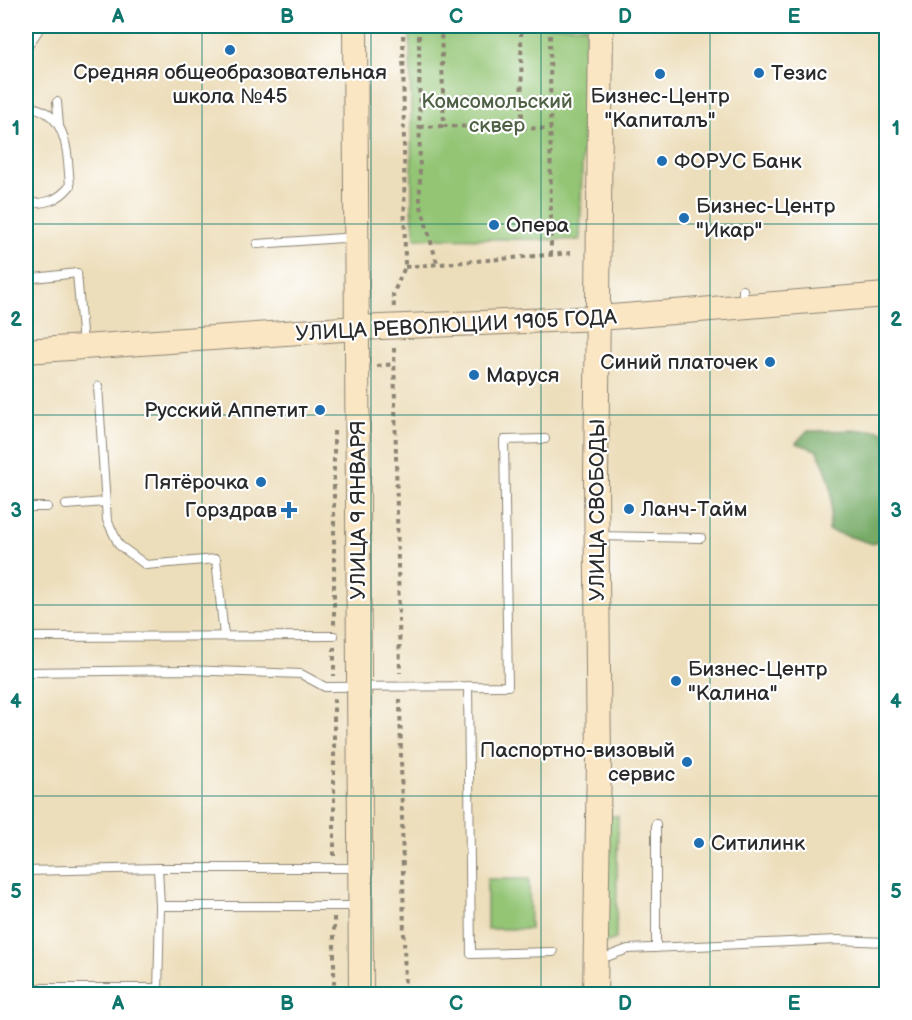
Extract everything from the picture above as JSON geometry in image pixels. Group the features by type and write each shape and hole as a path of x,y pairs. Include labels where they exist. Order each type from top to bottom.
{"main road":[{"name":"УЛИЦА 9 ЯНВАРЯ","path":"355,26 361,994"},
{"name":"УЛИЦА СВОБОДЫ","path":"595,994 599,761 597,536 602,26"},
{"name":"УЛИЦА РЕВОЛЮЦИИ 1905 ГОДА","path":"26,351 357,328 599,318 743,298 886,294"}],"lane":[{"path":"26,49 41,26"},
{"path":"57,102 59,126"},
{"path":"26,106 44,108 66,136 70,186 50,203 26,204"},
{"path":"257,244 356,237"},
{"path":"26,279 77,273 84,347"},
{"path":"98,386 107,520 119,545 146,565 216,559 224,636"},
{"path":"26,672 186,670 301,674 325,687 508,686 504,440 545,439"},
{"path":"66,505 105,502"},
{"path":"26,507 47,507"},
{"path":"597,536 701,537"},
{"path":"26,636 334,636"},
{"path":"468,686 471,954 553,952"},
{"path":"656,824 656,948"},
{"path":"26,988 158,991 160,906 158,868"},
{"path":"26,871 158,868 360,868"},
{"path":"160,906 360,906"},
{"path":"595,961 628,949 837,940 886,942"}],"path":[{"path":"403,26 405,267 393,294 405,994"},
{"path":"419,26 420,203 437,263"},
{"path":"441,26 444,126"},
{"path":"520,26 522,128"},
{"path":"550,26 551,254"},
{"path":"420,127 550,129"},
{"path":"405,267 571,253"},
{"path":"334,428 334,868"},
{"path":"334,906 334,994"}],"green space":[{"name":"Комсомольский сквер","path":"410,26 586,26 580,240 415,238 412,212"},
{"path":"880,430 886,434 886,537 873,544 828,530 832,498 826,470 816,450 796,443 807,431"},
{"path":"604,816 618,816 616,939 601,944"},
{"path":"487,879 529,879 530,929 487,929"}],"place":[{"name":"Средняя общеобразовательная школа №45","path":"230,50"},
{"name":"Тезис","path":"759,73"},
{"name":"Бизнес-Центр \"Капиталъ\"","path":"660,74"},
{"name":"ФОРУС Банк","path":"662,161"},
{"name":"Бизнес-Центр \"Икар\"","path":"684,218"},
{"name":"Опера","path":"494,225"},
{"name":"Синий платочек","path":"770,362"},
{"name":"Маруся","path":"474,375"},
{"name":"Русский Аппетит","path":"320,410"},
{"name":"Пятёрочка","path":"261,482"},
{"name":"Ланч-Тайм","path":"629,509"},
{"name":"Горздрав","path":"289,510"},
{"name":"Бизнес-Центр \"Калина\"","path":"676,681"},
{"name":"Паспортно-визовый сервис","path":"687,762"},
{"name":"Ситилинк","path":"699,843"}]}
